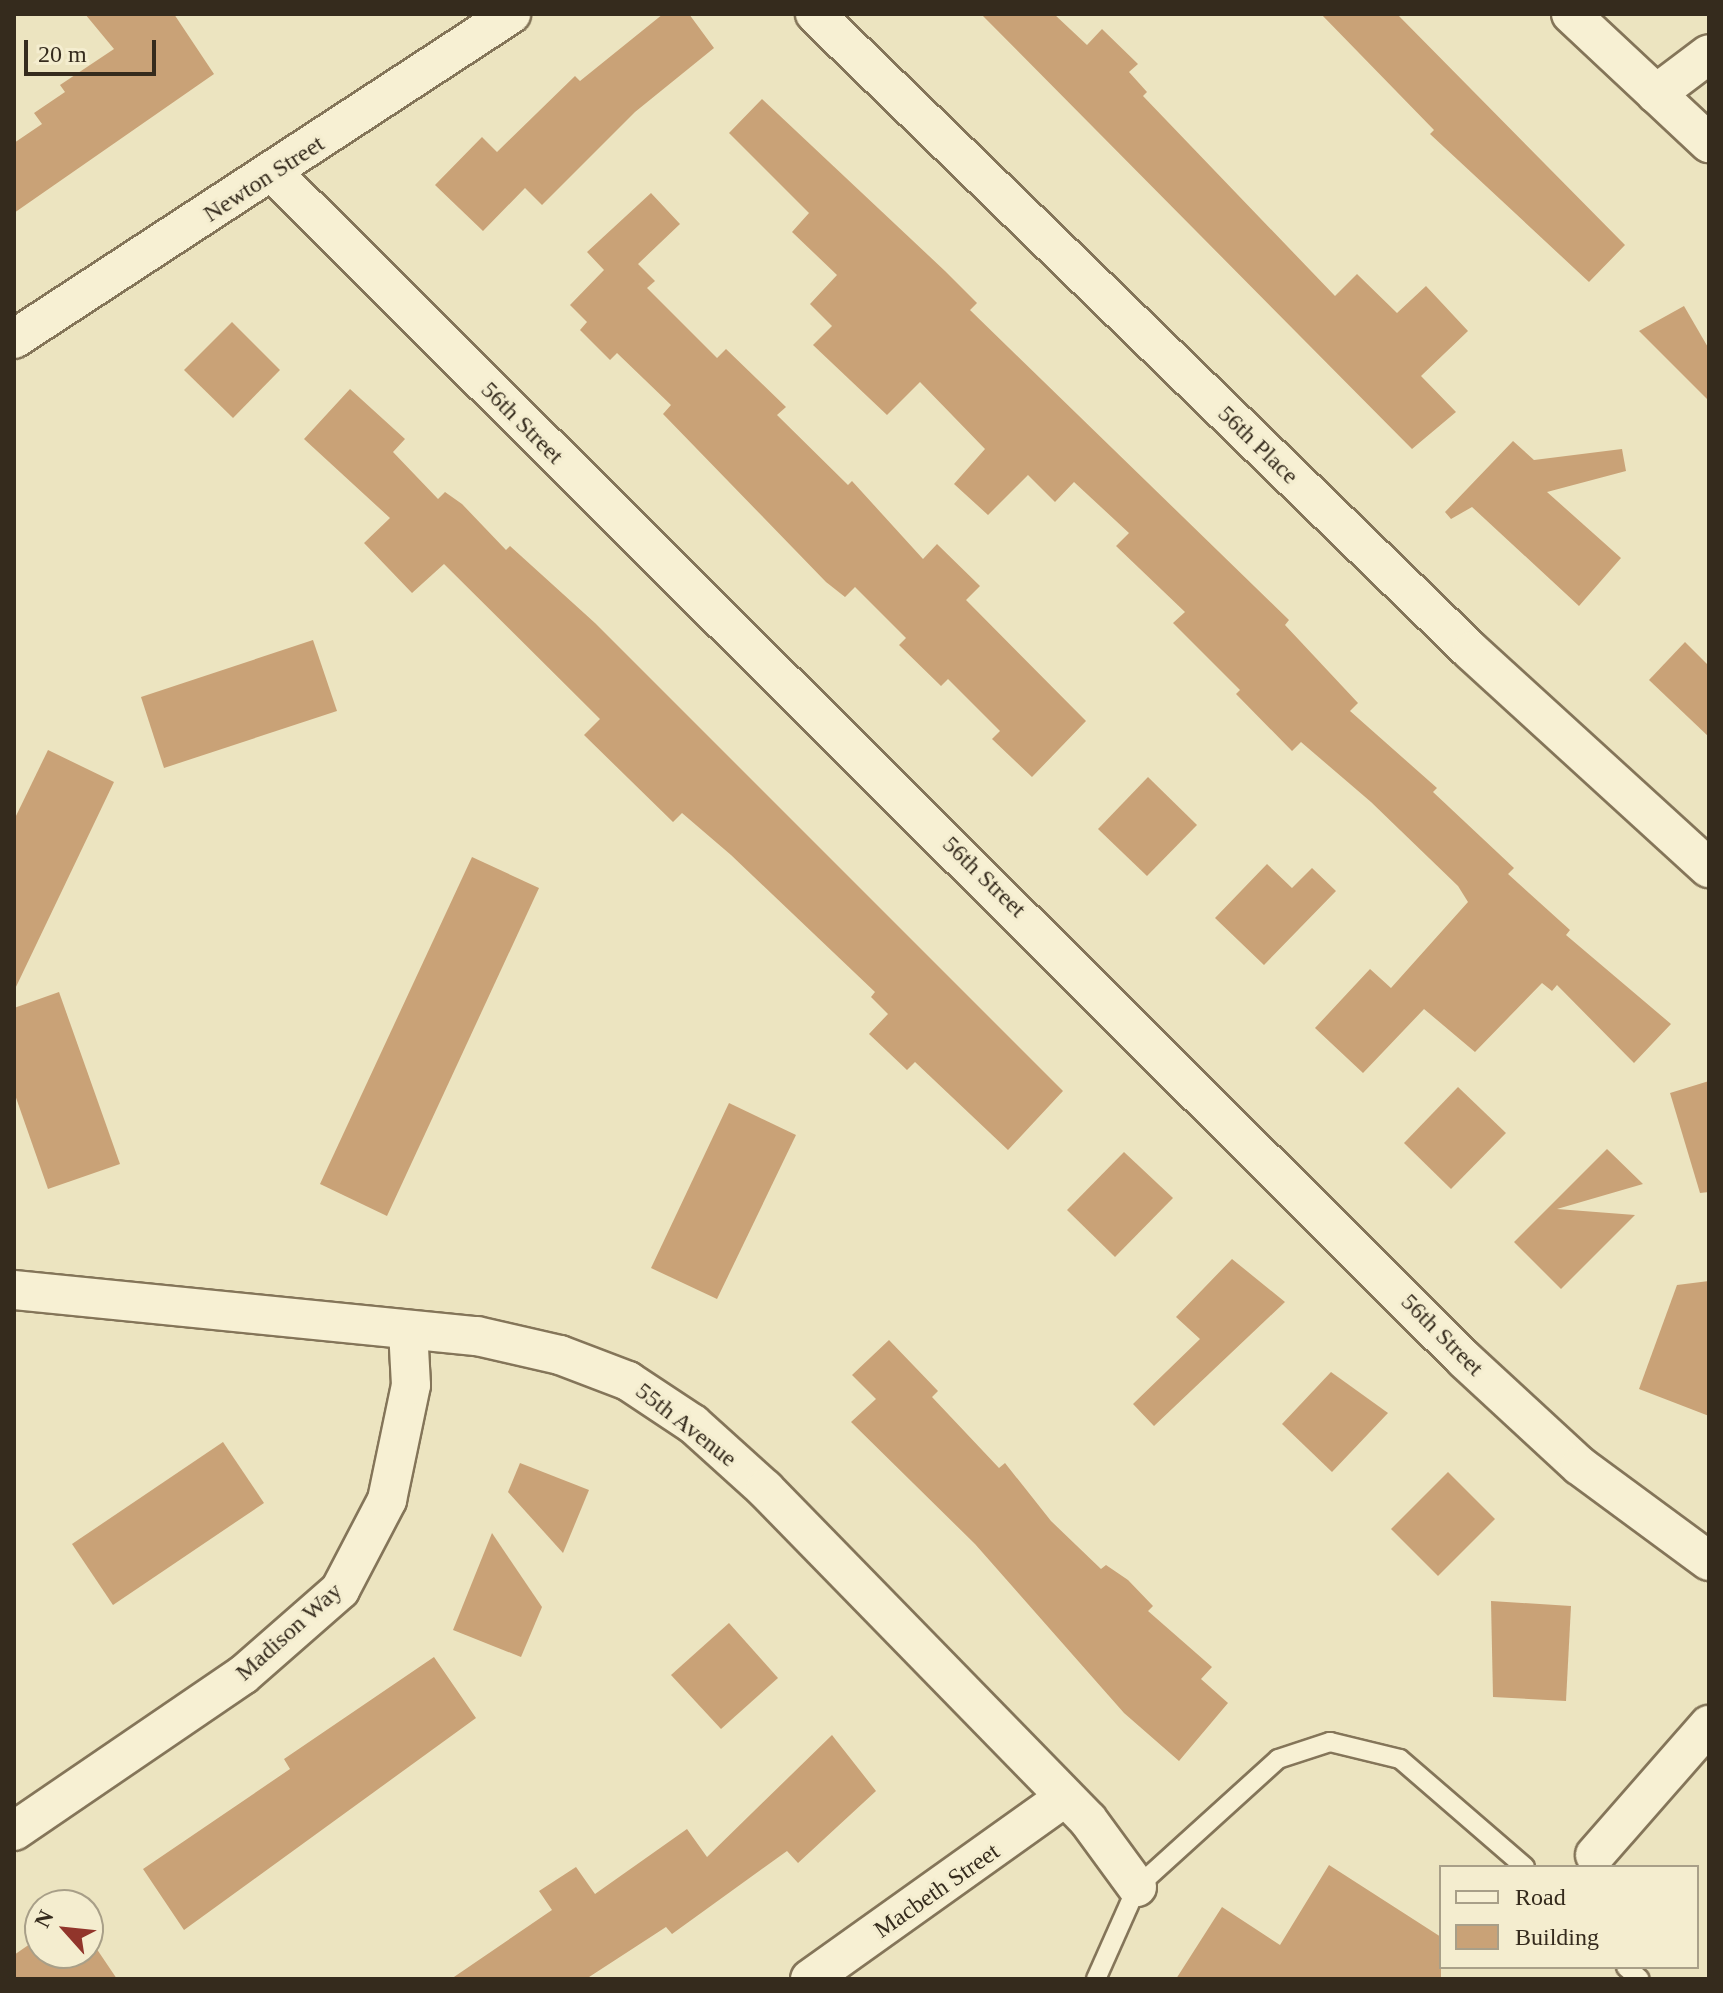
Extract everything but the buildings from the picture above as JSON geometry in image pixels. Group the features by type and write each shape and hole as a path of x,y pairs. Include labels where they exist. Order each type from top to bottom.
{"street":[{"name":"Newton Street","path":"14,339 275,175 511,14"},
{"name":"56th Place","path":"815,14 1471,651 1709,868"},
{"path":"1571,14 1709,143"},
{"path":"1656,94 1709,54"},
{"name":"56th Street","path":"275,175 1465,1360 1580,1466 1709,1561"},
{"name":"55th Avenue","path":"14,1290 408,1330 560,1355 628,1381 693,1424 765,1489 1062,1799 1113,1847 1137,1887"},
{"name":"Madison Way","path":"14,1831 243,1675 340,1590 387,1500 411,1385 408,1330"},
{"path":"1589,1861 1709,1725"},
{"name":"Macbeth Street","path":"810,1979 1062,1799"}],"lane":[{"path":"1096,1979 1137,1887 1278,1759 1330,1742 1400,1759 1523,1865"}]}
